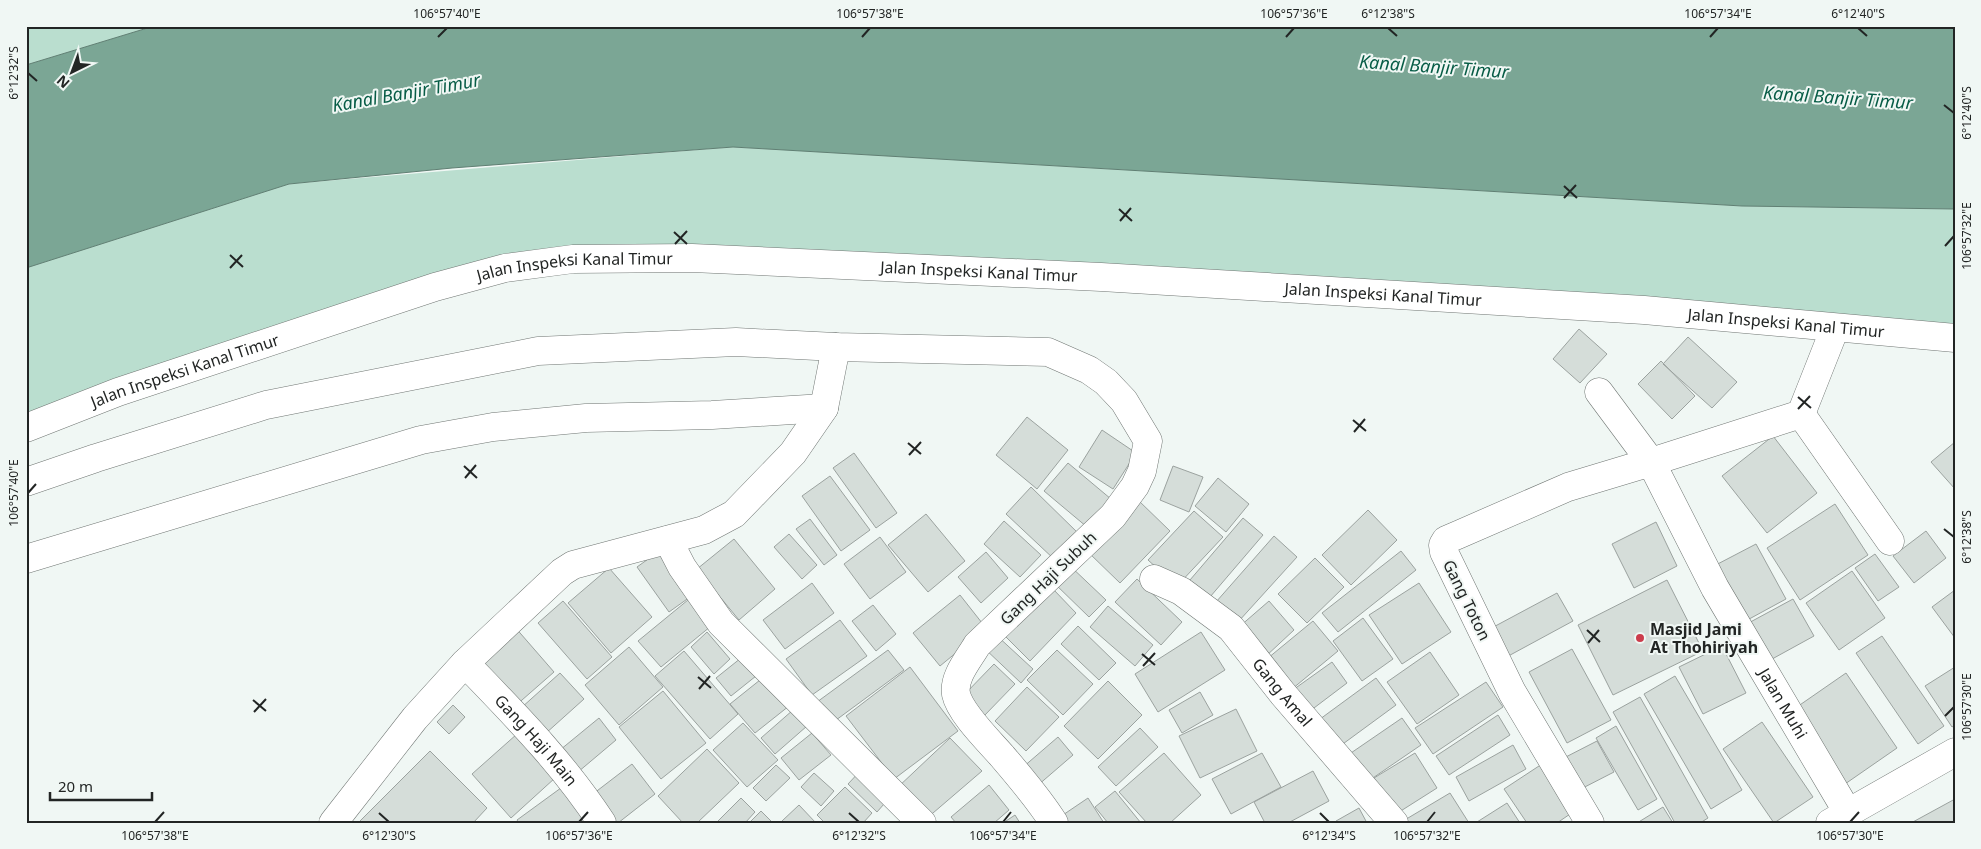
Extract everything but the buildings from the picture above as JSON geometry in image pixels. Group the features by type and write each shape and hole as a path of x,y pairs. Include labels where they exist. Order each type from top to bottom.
{"street":[{"name":"Jalan Inspeksi Kanal Timur","path":"26,428 118,392 435,287 505,268 573,259 692,258 1056,274 1644,310 1955,338"},
{"path":"1801,414 1835,328"},
{"path":"26,482 266,405 538,351 736,342 836,347 824,408 793,453 734,514 704,530 574,565 568,569 465,663 415,718 333,823"},
{"name":"Gang Haji Subuh","path":"836,347 1048,352 1089,370 1106,382 1124,401 1148,441 1142,471 1135,486 1113,516 977,645 962,670 957,683 956,694 982,735 1001,755 1054,823"},
{"name":"Jalan Muhi","path":"1599,392 1650,462 1714,588 1839,818"},
{"path":"26,559 421,440 493,428 586,418 712,415 824,408"},
{"path":"1650,462 1801,414"},
{"path":"1801,414 1890,540"},
{"name":"Gang Toton","path":"1590,823 1512,692 1444,552 1443,544 1446,540 1568,487 1650,462"},
{"path":"668,540 682,567 721,623 922,823"},
{"name":"Gang Amal","path":"1154,579 1181,591 1231,628 1283,694 1394,823"},
{"name":"Gang Haji Main","path":"465,663 542,743 580,790 602,823"},
{"path":"1839,818 1955,752"}],"shaded area":[{"path":"26,26 154,26 26,65"},
{"path":"733,147 1742,206 1955,209 1955,337 641,258 505,268 26,435 26,268 289,184"}],"water":[{"name":"Kanal Banjir Timur","path":"154,26 1955,26 1955,209 1742,206 733,147 452,168 289,184 26,268 26,65"}],"place":[{"name":"Masjid Jami At Thohiriyah","path":"1640,638"}]}
